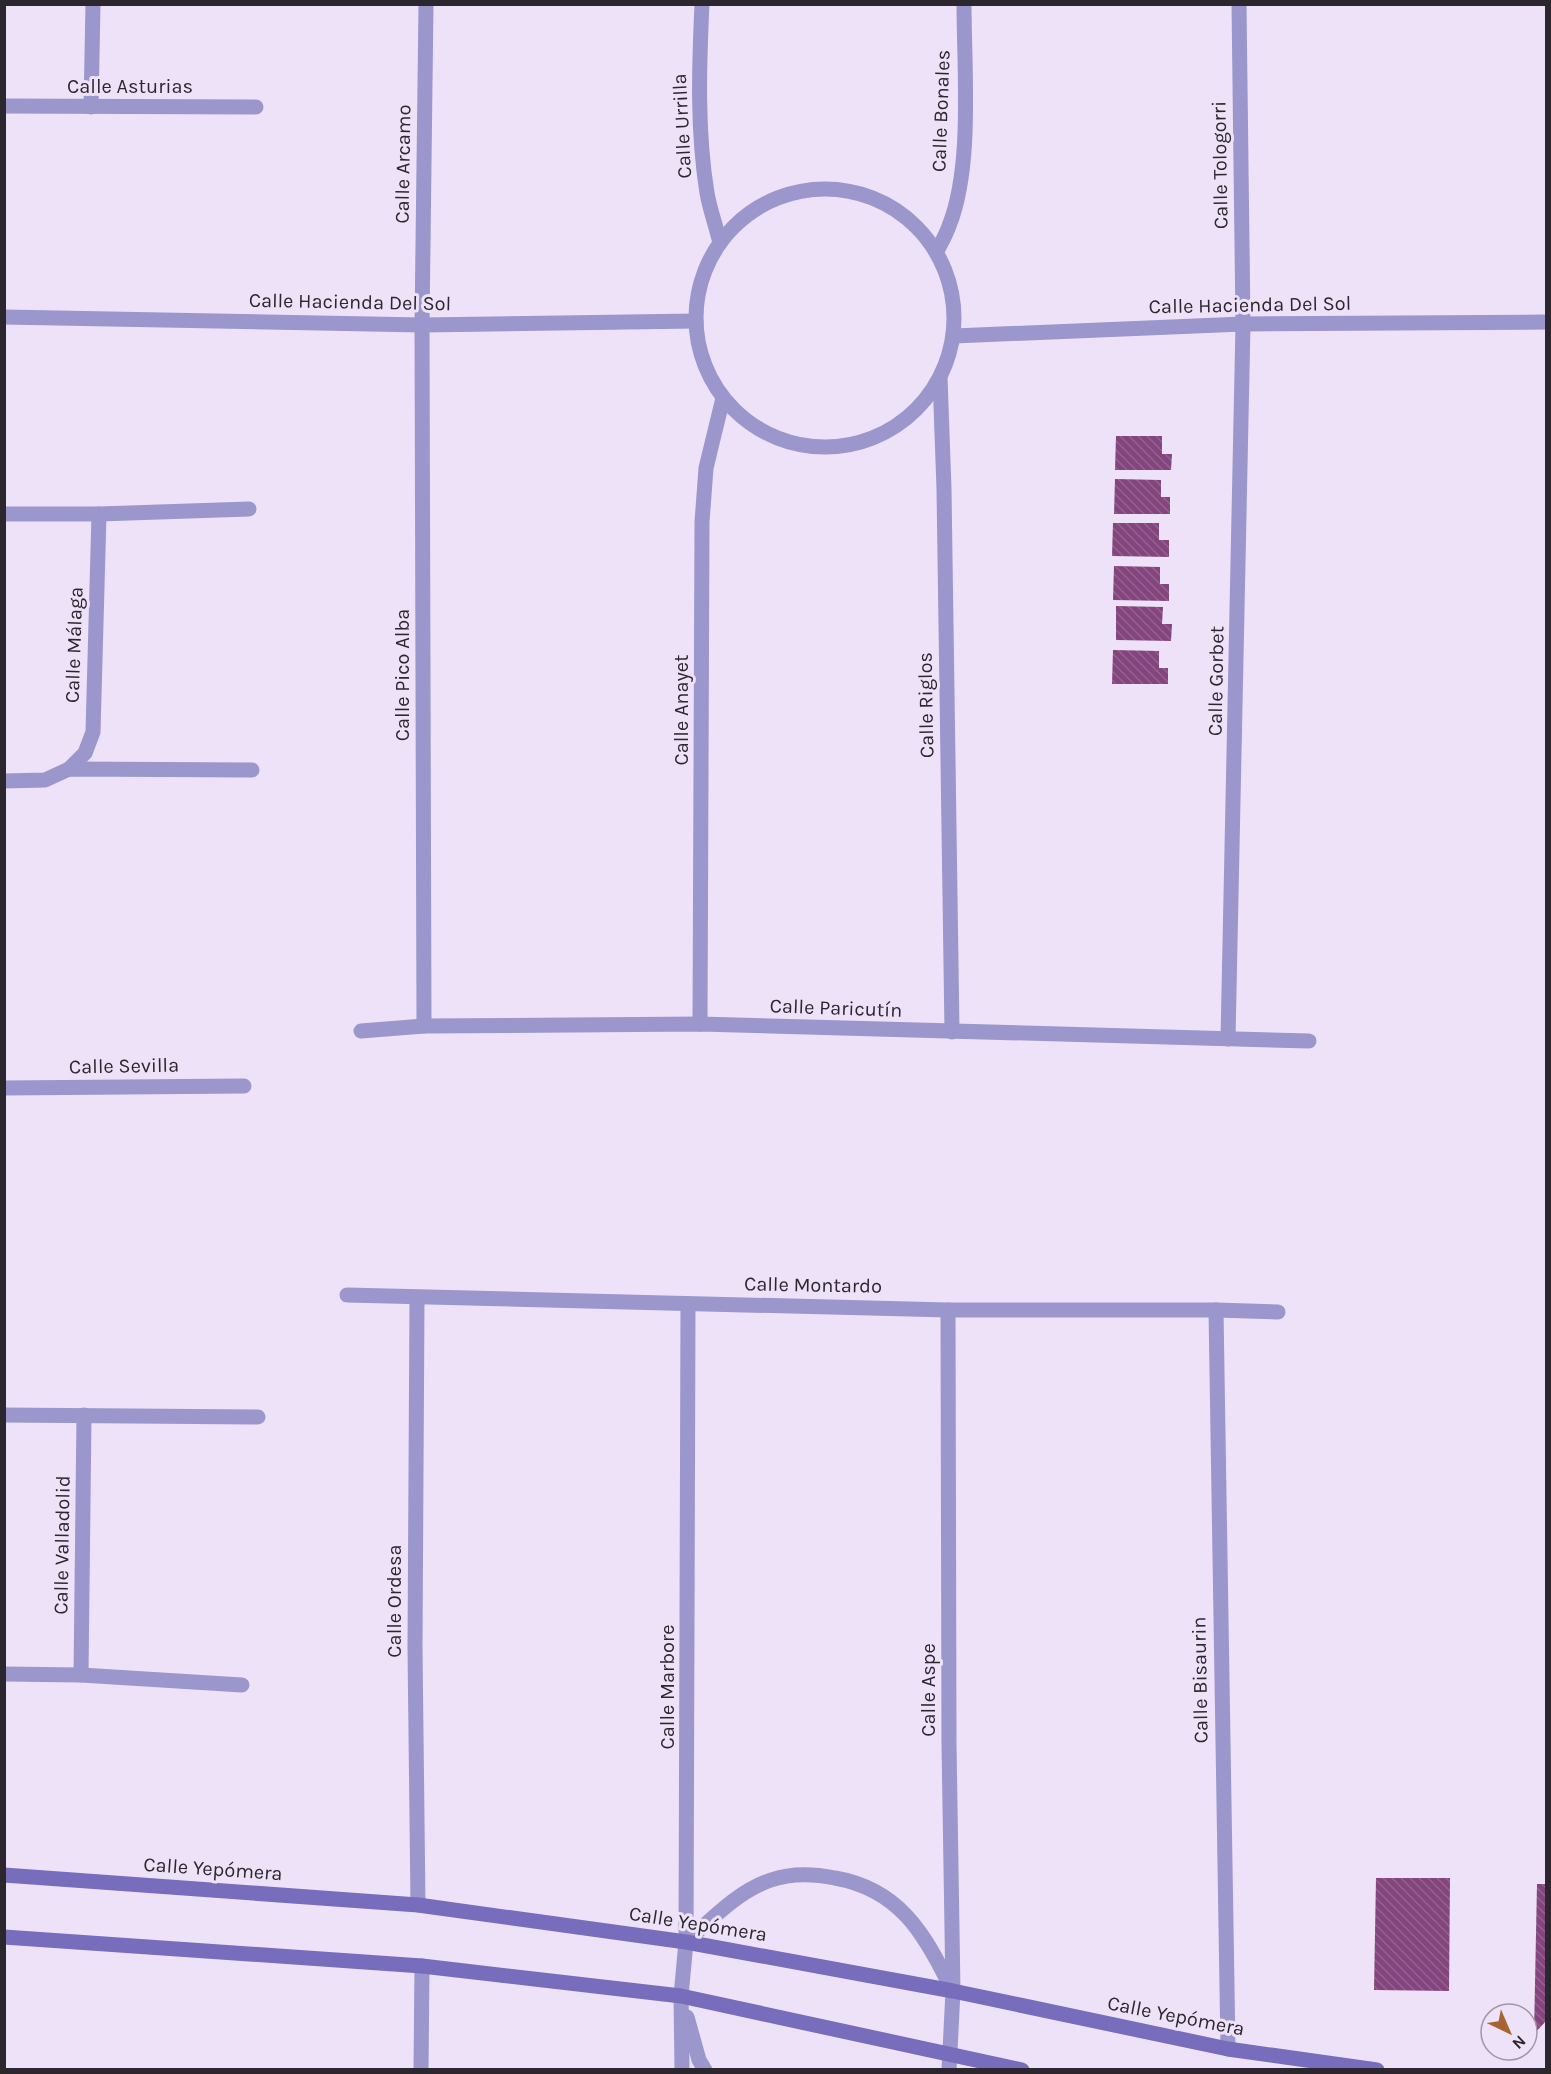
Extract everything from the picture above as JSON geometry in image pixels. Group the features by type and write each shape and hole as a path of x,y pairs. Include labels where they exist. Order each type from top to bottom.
{"main road":[{"name":"Calle Yepómera","path":"4,1875 418,1905 686,1942 953,1991 1228,2049 1377,2070"},
{"path":"4,1937 422,1966 681,1996 1022,2070"}],"street":[{"path":"91,106 93,4"},
{"name":"Calle Arcamo","path":"422,325 426,4"},
{"name":"Calle Urrilla","path":"702,4 698,82 702,150 708,195 720,243"},
{"name":"Calle Bonales","path":"937,251 950,225 961,182 964,138 964,4"},
{"name":"Calle Tologorri","path":"1239,4 1243,324"},
{"name":"Calle Asturias","path":"4,106 256,107"},
{"path":"828,188 870,196 909,218 937,251 953,292 954,336 940,377 914,413 878,437 835,448 791,444 753,427 723,398 703,362 696,321 701,280 720,243 749,213 786,194 828,188"},
{"name":"Calle Hacienda Del Sol","path":"4,316 422,325 696,321"},
{"name":"Calle Hacienda Del Sol","path":"954,336 1243,324 1546,322"},
{"name":"Calle Gorbet","path":"1228,1039 1243,324"},
{"name":"Calle Pico Alba","path":"422,325 424,1026"},
{"name":"Calle Riglos","path":"940,377 944,489 952,1032"},
{"name":"Calle Anayet","path":"699,1024 702,522 706,468 723,398"},
{"path":"4,514 99,514 249,509"},
{"name":"Calle Málaga","path":"69,769 85,753 93,732 99,514"},
{"path":"4,782 45,780 69,769 252,770"},
{"name":"Calle Paricutín","path":"361,1031 424,1026 699,1024 1309,1041"},
{"name":"Calle Sevilla","path":"4,1088 244,1086"},
{"name":"Calle Montardo","path":"347,1295 948,1310 1278,1312"},
{"name":"Calle Ordesa","path":"417,1298 415,1647 418,1905"},
{"name":"Calle Marbore","path":"682,2070 681,1996 686,1942 688,1304"},
{"name":"Calle Aspe","path":"948,1310 949,1744 953,1991 949,2070"},
{"name":"Calle Bisaurin","path":"1216,1310 1221,1739 1228,2049"},
{"path":"4,1415 258,1417"},
{"name":"Calle Valladolid","path":"81,1675 84,1415"},
{"path":"4,1674 81,1675 242,1685"},
{"path":"686,1942 731,1902 772,1880 814,1874 849,1880 881,1893 907,1916 932,1948 953,1991"},
{"path":"421,2070 422,1966"},
{"path":"681,1996 699,2060 705,2070"},
{"path":"938,2070 949,2053"}],"building":[{"path":"1116,436 1162,436 1162,454 1172,454 1171,470 1115,470"},
{"path":"1115,479 1161,480 1161,497 1170,497 1170,514 1114,514"},
{"path":"1113,523 1159,523 1159,540 1169,540 1169,557 1112,556"},
{"path":"1114,566 1160,567 1160,584 1169,584 1169,601 1113,600"},
{"path":"1116,606 1163,607 1162,624 1172,624 1171,641 1116,640"},
{"path":"1113,650 1159,651 1159,668 1168,668 1168,684 1112,684"},
{"path":"1376,1878 1450,1878 1449,1991 1374,1990"},
{"path":"1537,1884 1546,1884 1546,2021 1539,2029 1539,2002 1535,2002"}]}
